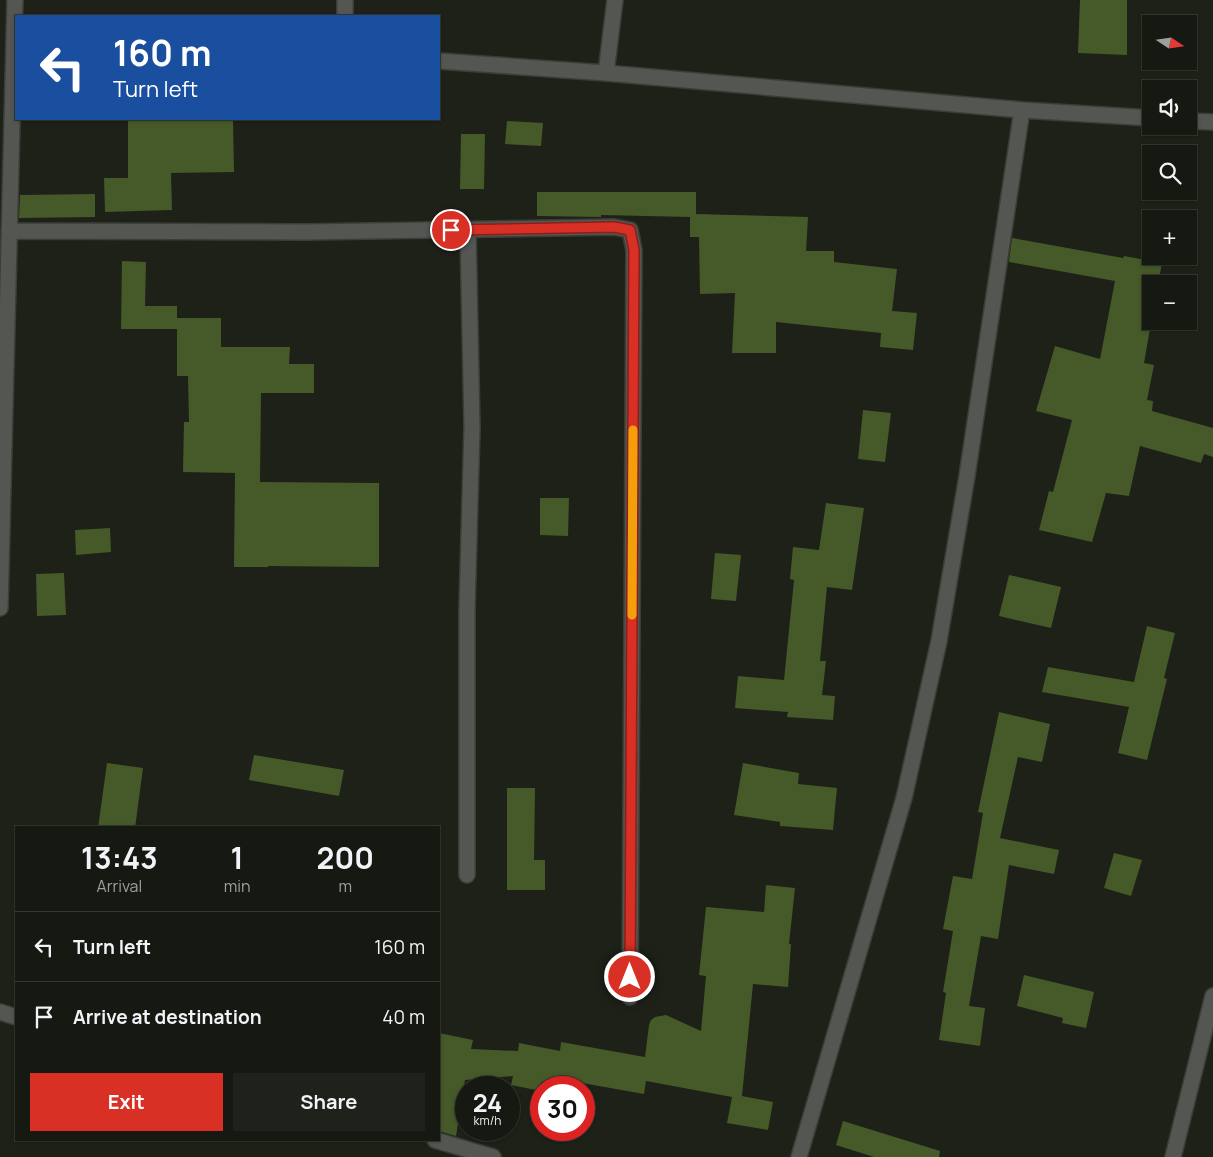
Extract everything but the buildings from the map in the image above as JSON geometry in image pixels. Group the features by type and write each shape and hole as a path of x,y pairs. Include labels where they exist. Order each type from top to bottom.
{"street":[{"path":"0,608 15,0"},
{"path":"345,0 345,15"},
{"path":"606,73 615,0"},
{"path":"440,61 606,73 1022,110 1142,117"},
{"path":"799,1157 904,798 939,641 967,476 1022,110"},
{"path":"1197,121 1213,122"},
{"path":"9,231 306,232 614,227 630,230 633,243 634,269 630,997"},
{"path":"467,876 468,609 472,427 468,230"},
{"path":"1173,1157 1213,996"},
{"path":"0,1012 15,1016"},
{"path":"438,1141 493,1157"}],"slow traffic":[{"path":"632,615 633,430"}],"route":[{"path":"451,230 614,227 630,230 634,250 630,977"}]}
